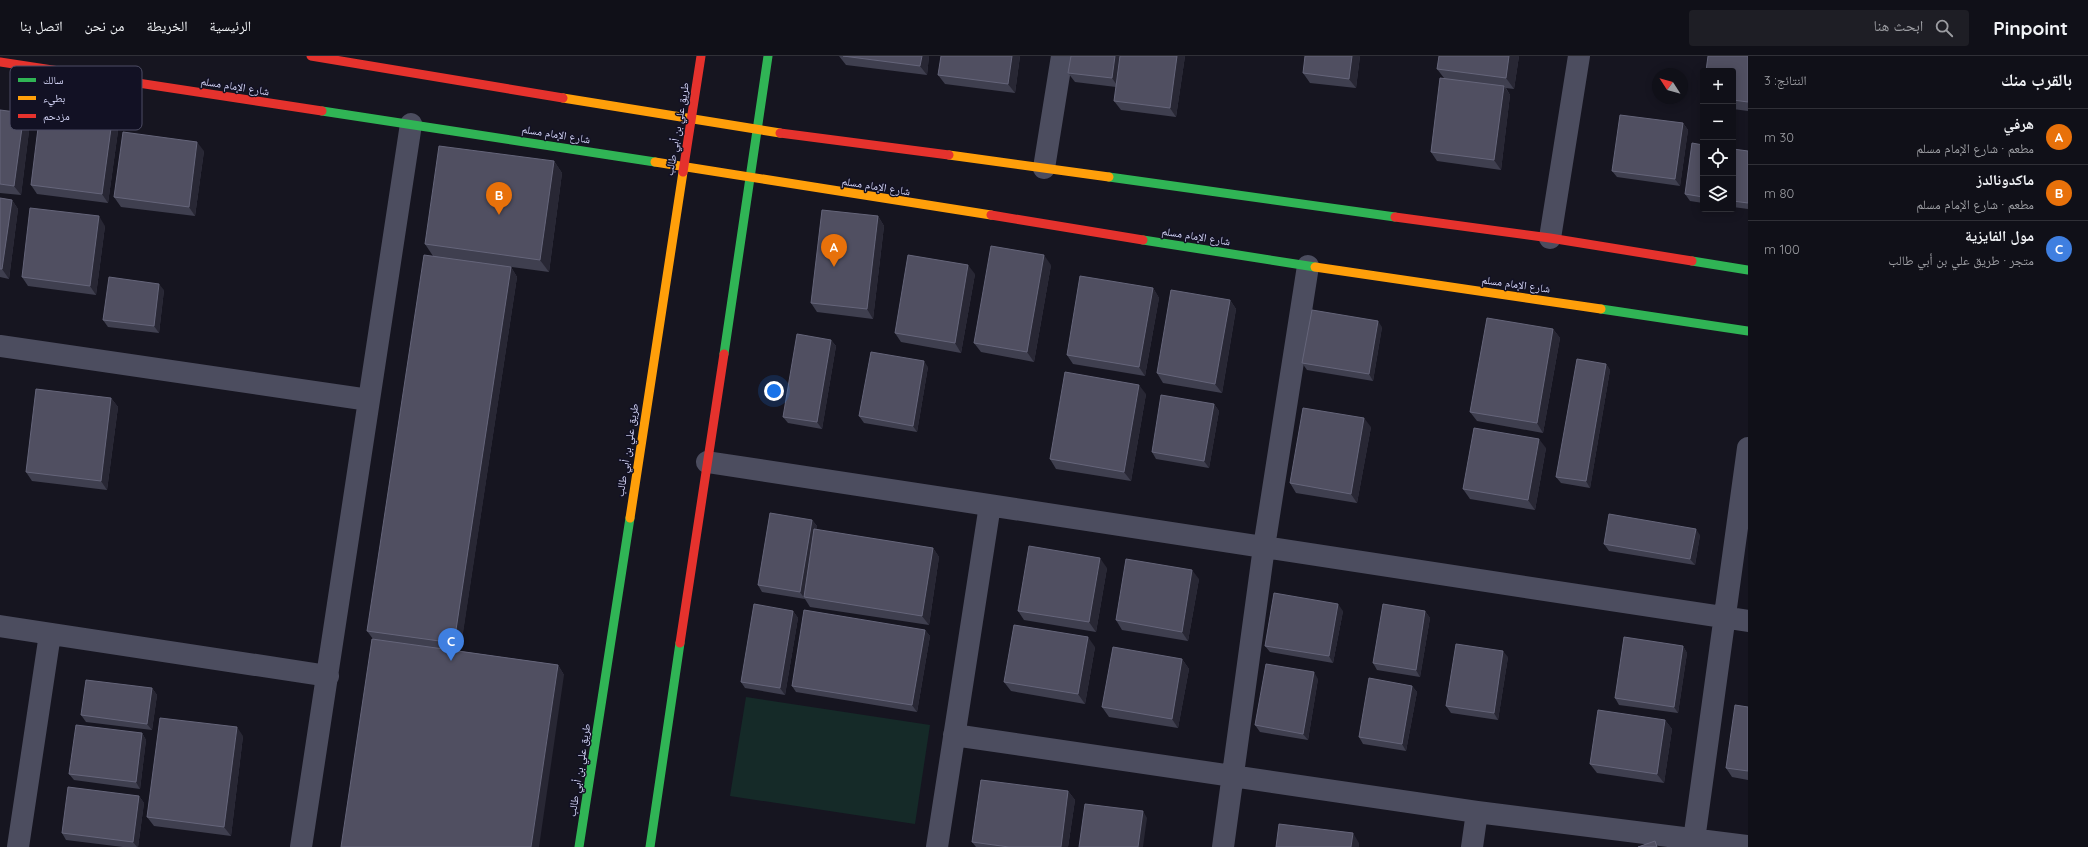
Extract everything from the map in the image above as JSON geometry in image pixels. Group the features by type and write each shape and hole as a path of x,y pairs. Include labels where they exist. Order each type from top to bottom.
{"main road":[{"path":"311,56 757,130 1550,238 1748,270"},
{"name":"طريق علي بن أبي طالب","path":"579,847 701,56"},
{"path":"650,847 768,56"},
{"name":"شارع الإمام مسلم","path":"0,62 27,66"},
{"name":"شارع الإمام مسلم","path":"142,83 683,166 750,178 1308,266 1748,331"}],"street":[{"path":"1044,168 1062,56"},
{"path":"1550,238 1579,56"},
{"path":"301,847 411,124"},
{"path":"1223,847 1264,547 1308,266"},
{"path":"0,346 369,400"},
{"path":"1694,840 1748,448"},
{"path":"707,462 1748,621"},
{"path":"937,847 990,505"},
{"path":"0,626 328,676"},
{"path":"18,847 50,634"},
{"path":"954,735 1477,812 1748,846"},
{"path":"1472,847 1477,812"}],"green space":[{"path":"746,697 930,725 915,824 730,796"}],"building":[{"path":"843,56 922,56 920,66"},
{"path":"941,56 1012,56 1008,84 938,75"},
{"path":"1071,56 1115,56 1112,78 1068,73"},
{"path":"1120,56 1177,56 1170,108 1114,101"},
{"path":"1305,56 1352,56 1349,79 1303,73"},
{"path":"1439,56 1509,56 1506,78 1437,69"},
{"path":"1708,56 1748,56 1748,102 1736,100 1736,68 1706,68"},
{"path":"1440,78 1504,86 1494,160 1431,152"},
{"path":"0,110 10,111 10,130 22,130 14,186 0,184"},
{"path":"1620,115 1683,123 1675,179 1612,171"},
{"path":"38,130 111,130 102,194 31,185"},
{"path":"123,132 197,142 189,207 114,197"},
{"path":"1692,143 1700,144 1700,196 1685,194"},
{"path":"439,146 554,161 540,260 425,244"},
{"path":"1736,149 1748,151 1748,203 1736,201"},
{"path":"0,198 12,200 2,269 0,269"},
{"path":"30,208 99,216 90,286 22,277"},
{"path":"822,210 878,216 867,309 811,303"},
{"path":"991,246 1044,255 1027,352 974,343"},
{"path":"424,255 511,267 454,643 367,631"},
{"path":"908,255 968,265 955,343 895,333"},
{"path":"1080,276 1153,288 1139,367 1067,355"},
{"path":"109,277 159,284 154,326 103,320"},
{"path":"1171,290 1230,300 1215,384 1157,373"},
{"path":"1312,310 1378,321 1369,374 1302,363"},
{"path":"1487,318 1553,329 1537,423 1470,412"},
{"path":"797,334 831,340 817,422 783,417"},
{"path":"871,352 924,361 913,426 859,416"},
{"path":"1577,359 1606,364 1586,481 1556,477"},
{"path":"1065,372 1139,385 1124,472 1050,459"},
{"path":"36,389 111,398 101,481 26,472"},
{"path":"1161,395 1214,404 1204,461 1152,452"},
{"path":"1303,408 1364,418 1351,494 1290,483"},
{"path":"1474,428 1539,439 1528,500 1463,489"},
{"path":"770,513 812,520 800,592 758,585"},
{"path":"1609,514 1696,529 1690,559 1604,544"},
{"path":"814,529 933,548 922,616 804,597"},
{"path":"1029,546 1100,558 1089,622 1018,611"},
{"path":"1126,559 1192,570 1182,632 1116,620"},
{"path":"1274,593 1338,604 1329,656 1265,646"},
{"path":"754,604 793,611 780,688 741,682"},
{"path":"1383,604 1425,611 1416,670 1373,663"},
{"path":"804,610 925,630 912,705 792,686"},
{"path":"1014,625 1088,637 1078,694 1004,682"},
{"path":"1624,637 1683,646 1674,707 1615,698"},
{"path":"372,639 558,665 531,847 341,847"},
{"path":"1456,644 1503,651 1494,713 1446,706"},
{"path":"1113,647 1182,659 1172,719 1102,707"},
{"path":"1266,664 1314,672 1303,734 1255,725"},
{"path":"1369,678 1412,686 1402,744 1359,737"},
{"path":"86,680 152,688 147,724 81,715"},
{"path":"1735,705 1748,707 1748,771 1726,768"},
{"path":"1598,710 1665,720 1657,774 1590,764"},
{"path":"160,718 237,727 224,827 147,817"},
{"path":"76,725 142,733 136,782 69,774"},
{"path":"981,780 1068,791 1061,847 1009,847 972,842"},
{"path":"68,787 139,796 133,842 62,833"},
{"path":"1085,804 1143,811 1138,847 1079,847"},
{"path":"1279,824 1353,833 1351,847 1276,847"},
{"path":"1655,841 1657,847 1638,847"}],"traffic: fast":[{"path":"724,354 768,56"},
{"path":"322,111 655,162"},
{"path":"1109,177 1395,217"},
{"path":"1143,240 1315,267"},
{"path":"1692,261 1748,270"},
{"path":"1601,309 1748,331"},
{"path":"579,847 630,518"},
{"path":"650,847 680,643"}],"traffic: slow":[{"path":"563,98 780,133"},
{"path":"949,155 1109,177"},
{"path":"655,162 991,215"},
{"path":"630,518 683,172"},
{"path":"1315,267 1601,309"}],"traffic: jam":[{"path":"311,56 563,98"},
{"path":"683,172 701,56"},
{"path":"0,62 26,66"},
{"path":"142,84 322,111"},
{"path":"780,133 949,155"},
{"path":"991,215 1143,240"},
{"path":"1395,217 1550,238 1692,261"},
{"path":"680,643 724,354"}],"place":[{"name":"ماكدونالدز","path":"499,215"},
{"name":"هرفي","path":"834,267"},
{"name":"مول الفايزية","path":"451,661"}]}
